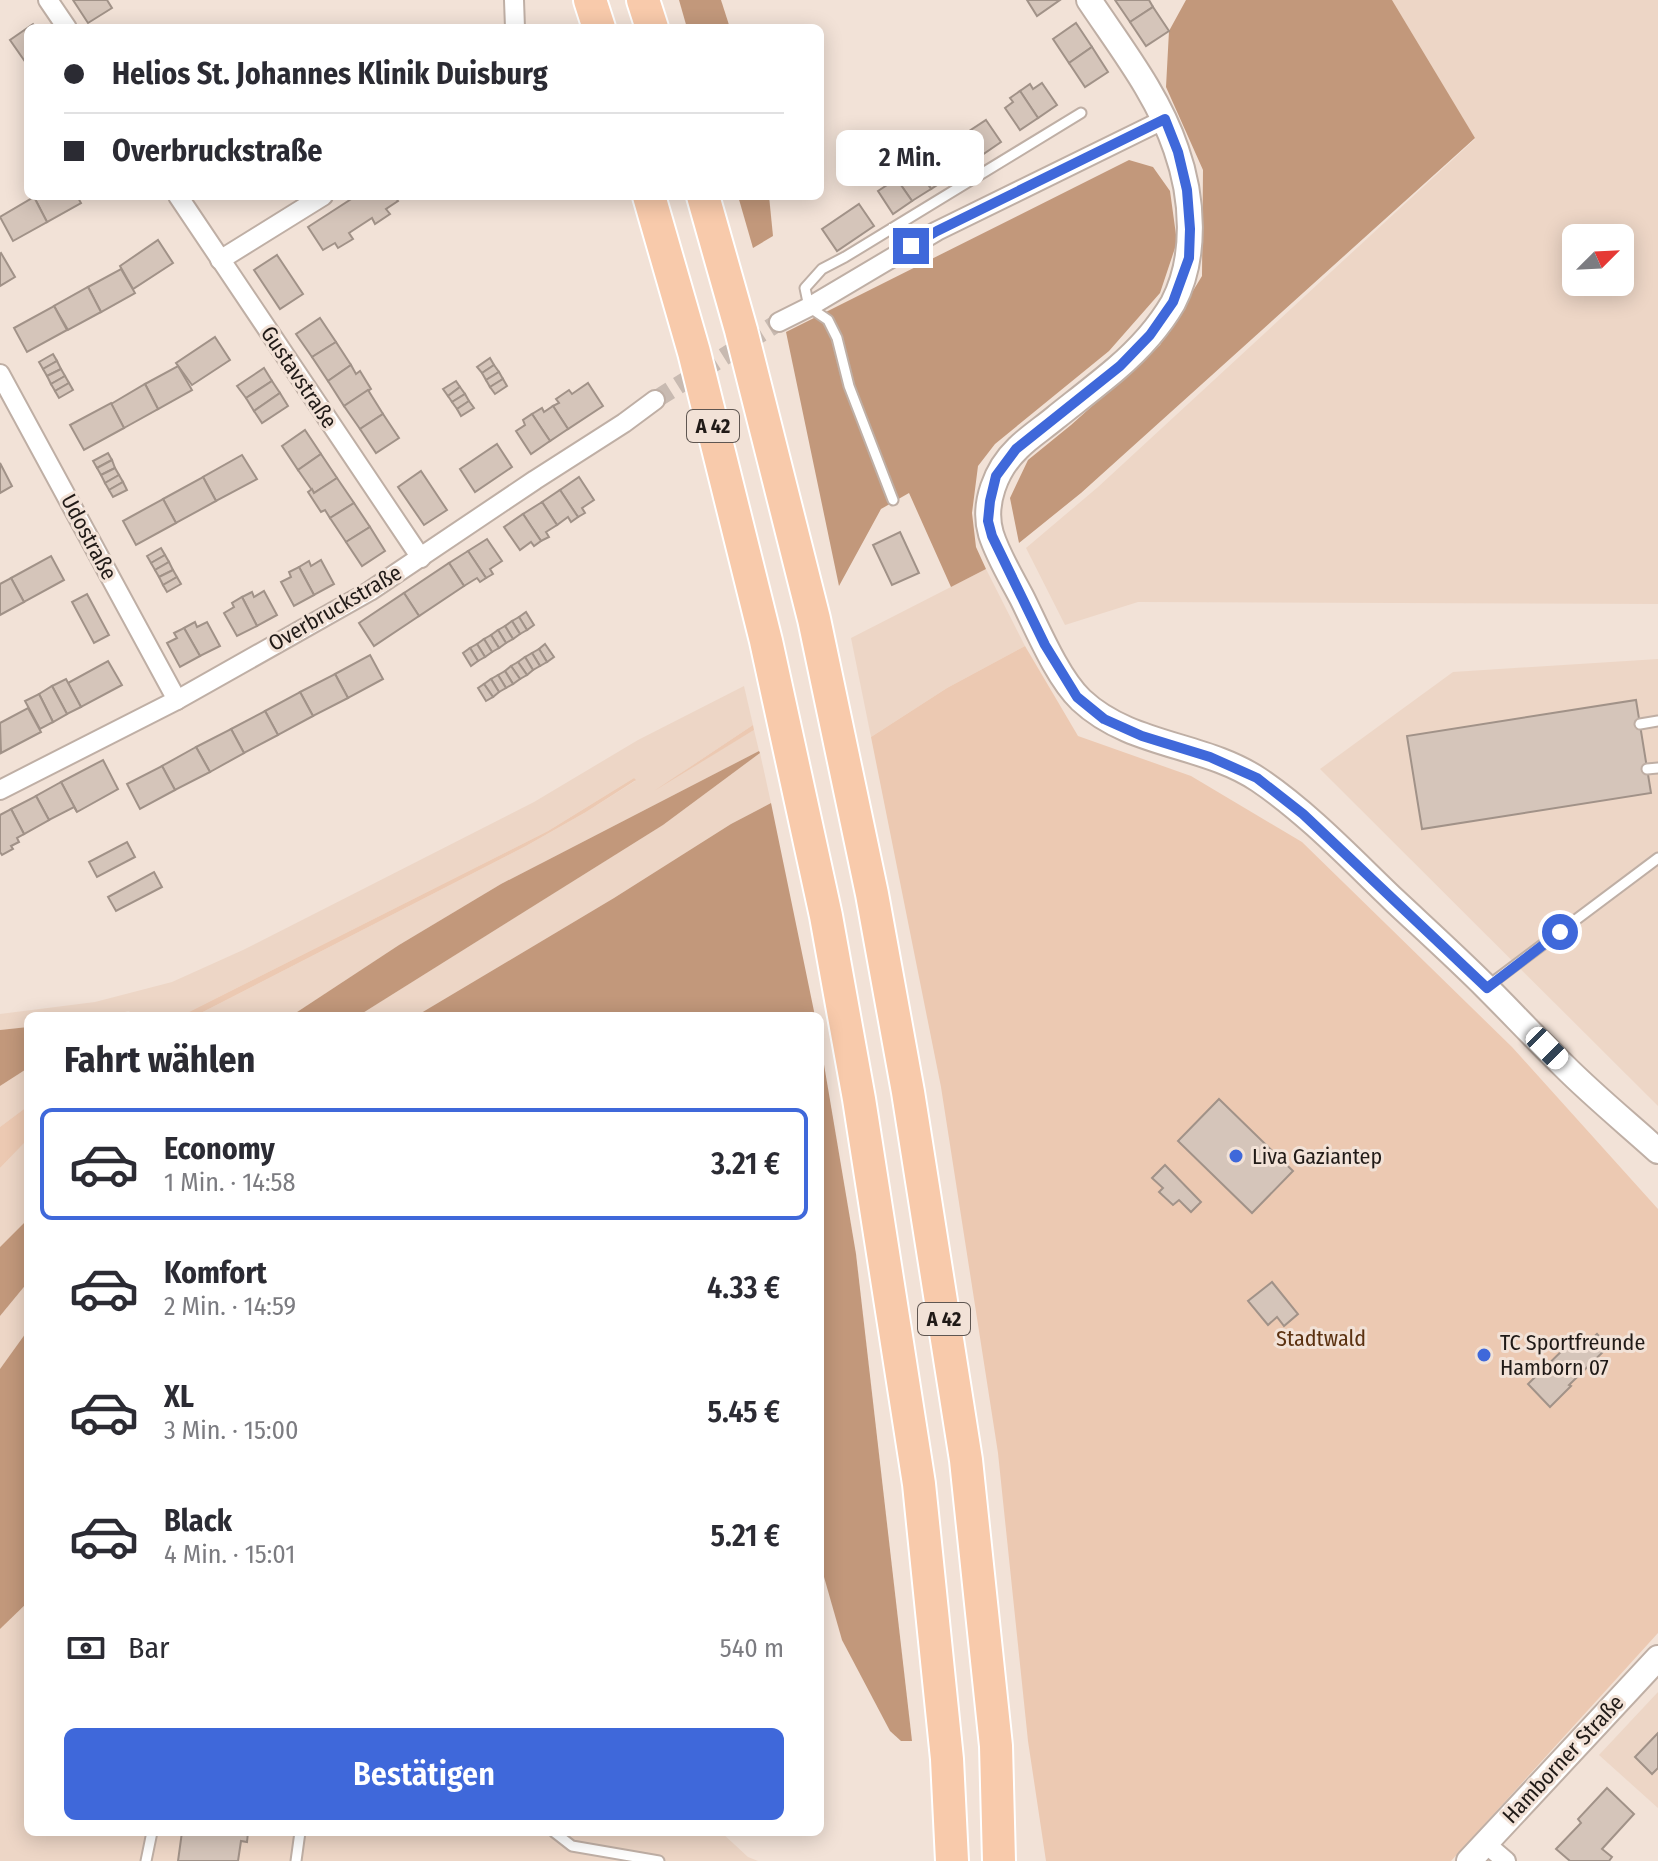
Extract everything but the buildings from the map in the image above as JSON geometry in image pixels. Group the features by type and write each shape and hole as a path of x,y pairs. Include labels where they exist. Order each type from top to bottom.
{"highway":[{"path":"590,0 598,24"},
{"path":"643,0 651,24"},
{"name":"A 42","path":"650,200 694,352 766,641 826,916 859,1099 919,1484 947,1759 952,1861"},
{"name":"A 42","path":"704,200 741,330 814,619 872,894 908,1092 966,1460 996,1746 999,1861"}],"street":[{"path":"48,0 64,24"},
{"path":"514,0 515,24"},
{"path":"1089,0 1144,82 1165,119 1178,152 1187,190 1189,258 1173,302 1150,335 1120,366 1016,449 996,476 988,521 1000,556 1045,645 1077,697 1104,719 1142,736 1193,750 1257,778 1303,814 1487,988 1567,1069 1658,1151"},
{"path":"779,322 937,231 1165,119"},
{"name":"Gustavstraße","path":"181,200 421,558"},
{"path":"220,260 317,200"},
{"name":"Udostraße","path":"0,374 177,700"},
{"name":"Overbruckstraße","path":"0,790 177,700 370,591 655,400"},
{"name":"Hamborner Straße","path":"1477,1852 1658,1658"},
{"path":"1477,1852 1506,1861"}],"lane":[{"path":"893,500 849,386 837,338 828,320 809,307 805,288 822,269 1081,113"},
{"path":"1640,724 1658,721"},
{"path":"1487,988 1658,858"},
{"path":"146,1861 151,1836"},
{"path":"296,1861 299,1836"},
{"path":"559,1836 572,1846 659,1861"}],"shaded area":[{"path":"679,0 721,0 729,24 686,24"},
{"path":"1186,0 1392,0 1475,138 1081,493 1019,543 1010,498 1028,460 1160,345 1202,276 1203,170 1166,87 1169,31"},
{"path":"1392,0 1658,0 1658,604 1138,602 1065,625 1026,548 1098,487 1475,139"},
{"path":"1129,160 1153,167 1170,191 1177,242 1160,293 1109,351 995,444 978,466 972,513 976,547 986,569 951,587 909,493 881,509 839,586 786,332"},
{"path":"739,200 769,200 773,236 753,248"},
{"path":"986,569 1025,646 947,688 871,737 851,638"},
{"path":"1658,659 1658,1106 1320,769 1453,672"},
{"path":"744,686 753,725 678,775 754,730 759,751 501,884 399,945 297,1012 203,1012 526,846 586,812 635,781 634,778 548,831 189,1012 24,1012 24,1027 0,1030 0,1014 95,1002 172,982 243,950 534,802 638,740"},
{"path":"759,751 663,825 364,1012 297,1012 399,945 501,884"},
{"path":"760,753 771,803 731,824 423,1012 364,1012 663,825"},
{"path":"771,803 814,1012 423,1012 614,898 731,824"},
{"path":"24,1027 24,1071 0,1086 0,1030"},
{"path":"824,1065 856,1254 912,1741 901,1741 890,1731 842,1640 824,1577"},
{"path":"24,1071 24,1109 0,1127 0,1086"},
{"path":"24,1143 24,1223 0,1247 0,1168"},
{"path":"24,1223 24,1287 0,1316 0,1247"},
{"path":"24,1287 24,1336 0,1369 0,1316"},
{"path":"24,1336 24,1606 0,1629 0,1369"},
{"path":"24,1606 24,1836 725,1836 748,1857 758,1861 0,1861 0,1629"},
{"path":"1658,1692 1658,1808 1599,1755"}],"green space":[{"name":"Stadtwald","path":"1025,646 1078,736 1191,776 1302,842 1512,1047 1658,1209 1658,1633 1451,1861 1046,1861 1028,1741 998,1453 941,1087 871,737 947,688"},
{"path":"753,725 754,730 654,791"},
{"path":"634,778 636,780 526,846 203,1012 189,1012 548,831"},
{"path":"24,1109 24,1143 0,1168 0,1127"}],"tunnel":[{"path":"655,400 779,322"}],"place":[{"name":"Liva Gaziantep","path":"1236,1156"},
{"name":"TC Sportfreunde Hamborn 07","path":"1484,1355"}],"route":[{"path":"911,246 1165,119 1178,152 1187,190 1190,229 1189,258 1173,302 1150,335 1120,366 1016,449 996,476 988,521 1000,556 1045,645 1077,697 1104,719 1142,736 1193,750 1257,778 1303,814 1487,988 1560,932"}]}
